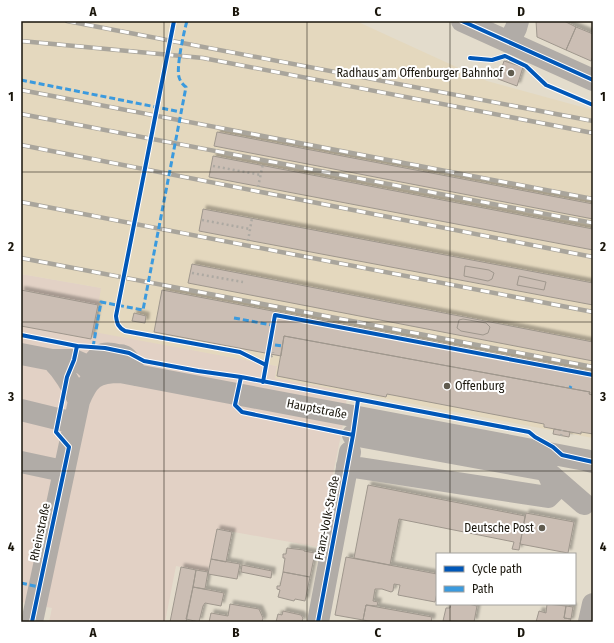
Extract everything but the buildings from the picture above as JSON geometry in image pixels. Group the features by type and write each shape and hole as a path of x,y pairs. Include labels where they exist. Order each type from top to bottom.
{"street":[{"path":"462,21 593,80"},
{"path":"509,42 518,21"},
{"path":"21,354 52,360 74,360 83,364 97,376 85,386 78,402"},
{"path":"52,360 66,377 78,402"},
{"name":"Hauptstraße","path":"97,376 108,372 120,372 354,426 593,462"},
{"name":"Rheinstraße","path":"32,622 78,402"},
{"path":"21,410 74,423"},
{"path":"354,426 545,470 588,506"},
{"name":"Franz-Volk-Straße","path":"318,622 354,426"},
{"path":"21,462 63,471"},
{"path":"347,466 548,497 588,506"},
{"path":"545,470 550,476 553,485 553,492 548,497"},
{"path":"590,622 593,604"}],"path":[{"path":"258,187 262,164"},
{"path":"212,166 261,175"},
{"path":"248,241 252,218"},
{"path":"202,220 250,229"},
{"path":"192,273 243,282"},
{"path":"267,360 273,356 273,352"},
{"path":"561,437 562,430"}],"shaded area":[{"path":"21,21 356,21 487,81 593,110 593,438 275,378 277,366 94,332 101,288 21,274"},
{"path":"21,274 102,288 94,331 277,366 275,378 348,391 342,430 318,547 217,529 208,572 176,566 165,622 49,622 52,608 21,602"}],"railway":[{"path":"67,21 593,121"},
{"path":"21,41 203,58 593,133"},
{"path":"21,90 593,199"},
{"path":"21,114 593,223"},
{"path":"21,145 593,257"},
{"path":"21,202 593,312"},
{"path":"21,258 593,367"}],"marked path":[{"path":"93,347 101,302 143,310 186,87 180,80 178,72 187,21"},
{"path":"21,80 181,112"},
{"path":"234,318 277,326"},
{"path":"275,345 282,346"},
{"path":"21,583 39,587"}],"cycle path":[{"path":"174,21 116,316 118,325 125,331 240,352 266,365"},
{"path":"462,21 593,80"},
{"path":"470,58 492,60 505,56 526,66 546,85 593,105"},
{"path":"263,382 275,315 593,375"},
{"path":"21,335 77,346 105,348 129,353 144,361 241,377 529,432 553,447 562,455 593,462"},
{"path":"32,622 69,447 56,432 67,377 74,360 77,346"},
{"path":"241,377 235,405 242,412 353,435"},
{"path":"318,622 353,435 358,400"}],"place":[{"name":"Radhaus am Offenburger Bahnhof","path":"511,73"},
{"name":"Offenburg","path":"447,386"},
{"name":"Deutsche Post","path":"542,528"}]}
